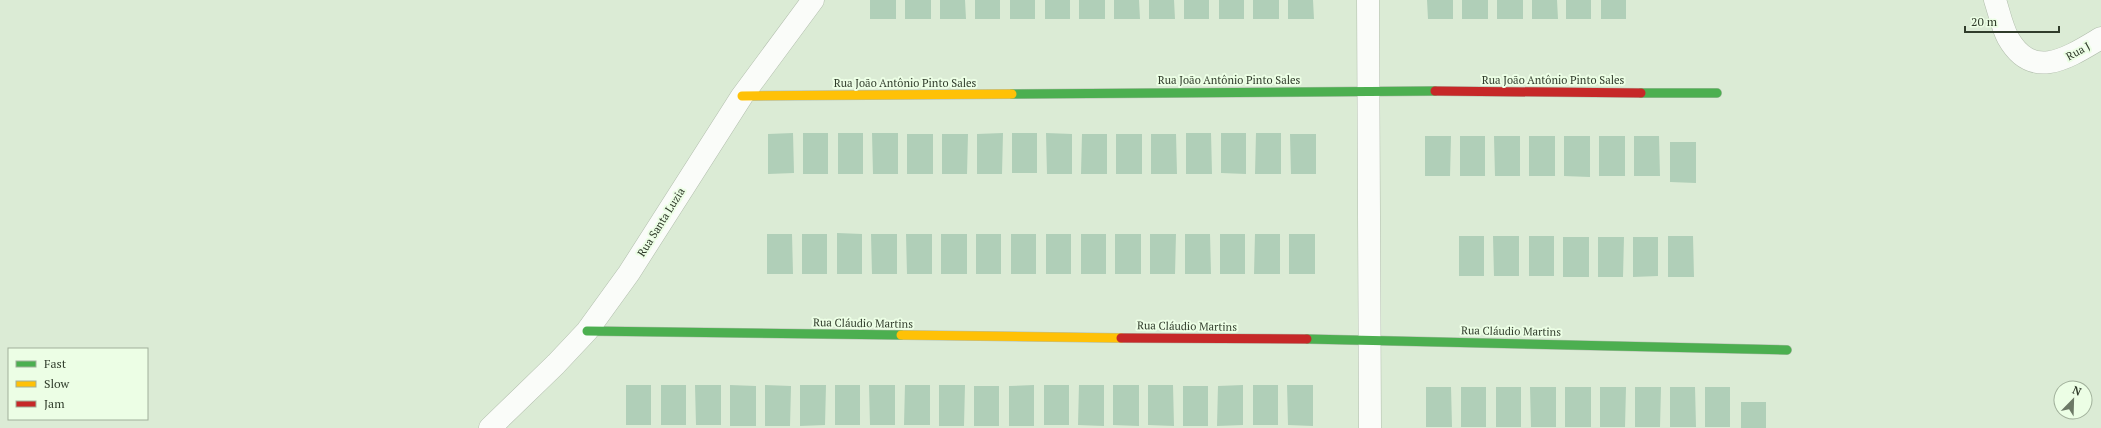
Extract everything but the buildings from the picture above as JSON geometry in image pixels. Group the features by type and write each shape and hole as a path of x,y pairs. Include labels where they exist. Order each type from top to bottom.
{"street":[{"name":"Rua Santa Luzia","path":"490,428 556,364 587,331 629,274 742,96 813,0"},
{"path":"1368,0 1367,91 1370,428"},
{"name":"Rua J","path":"1995,0 2008,38 2022,57 2041,64 2064,59 2101,38"},
{"name":"Rua João Antônio Pinto Sales","path":"742,96 1367,91 1717,93"},
{"name":"Rua Cláudio Martins","path":"587,331 1370,340 1788,350"}],"traffic: fast":[{"path":"1012,94 1435,91"},
{"path":"1641,93 1717,93"},
{"path":"587,331 901,335"},
{"path":"1307,339 1787,350"}],"traffic: slow":[{"path":"742,96 1012,94"},
{"path":"901,335 1121,338"}],"traffic: jam":[{"path":"1435,91 1641,93"},
{"path":"1121,338 1307,339"}]}
